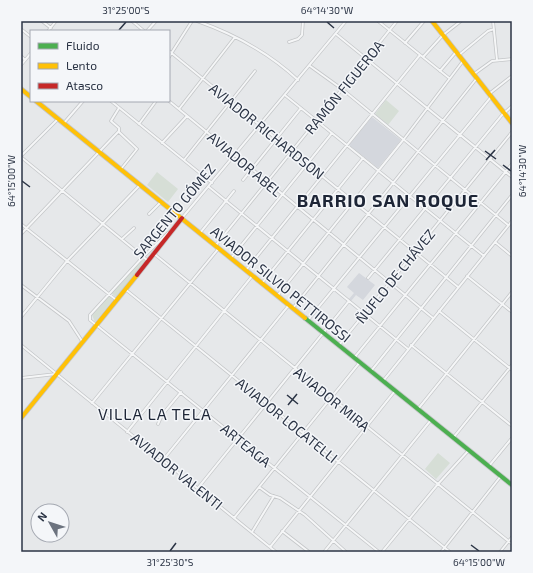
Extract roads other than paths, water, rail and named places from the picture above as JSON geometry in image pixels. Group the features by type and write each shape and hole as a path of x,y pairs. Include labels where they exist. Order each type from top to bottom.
{"main road":[{"path":"432,21 512,123"},
{"path":"21,89 30,96"},
{"name":"AVIADOR SILVIO PETTIROSSI","path":"37,102 512,485"},
{"name":"SARGENTO GÓMEZ","path":"21,418 124,288 145,258 153,253 182,218"}],"street":[{"path":"42,21 51,28 56,21"},
{"path":"132,21 144,30"},
{"path":"146,30 156,21"},
{"path":"170,56 192,21"},
{"path":"197,21 235,37 274,60 298,80"},
{"path":"289,42 298,39 302,35 303,21"},
{"name":"SARGENTO GÓMEZ","path":"182,218 346,21"},
{"path":"378,21 449,78"},
{"name":"RAMÓN FIGUEROA","path":"92,403 190,283 241,213 397,21"},
{"path":"405,43 424,21"},
{"path":"246,270 397,83 443,35 461,21"},
{"path":"493,21 497,60"},
{"path":"21,29 30,36"},
{"path":"440,71 457,53 488,31 494,29"},
{"path":"336,34 512,177"},
{"path":"179,109 235,37"},
{"name":"AVIADOR RICHARDSON","path":"172,53 458,287"},
{"path":"21,65 30,54"},
{"path":"21,56 25,60"},
{"path":"474,74 489,62 512,59"},
{"path":"278,295 404,140 463,61"},
{"path":"310,66 342,89 508,225"},
{"path":"184,160 256,70"},
{"path":"308,320 460,134 490,95 512,76"},
{"path":"293,308 477,78"},
{"path":"285,96 317,120 484,256"},
{"path":"64,123 82,102"},
{"path":"112,102 212,183"},
{"path":"139,124 155,102"},
{"name":"AVIADOR ABEL","path":"170,102 234,156 433,318"},
{"path":"368,278 475,147 504,113 512,106"},
{"path":"119,108 111,121 119,128 118,132 137,149 121,169"},
{"path":"243,180 301,108"},
{"path":"162,143 187,116"},
{"path":"58,119 21,157 145,258"},
{"path":"21,234 118,132"},
{"name":"ÑUFLO DE CHÁVEZ","path":"339,345 512,132"},
{"path":"231,258 332,133"},
{"path":"262,283 363,158"},
{"path":"354,358 512,164"},
{"path":"21,317 67,261 140,185"},
{"path":"208,187 408,349"},
{"path":"200,233 234,191"},
{"path":"371,371 512,195"},
{"path":"149,214 161,202"},
{"path":"383,381 512,221"},
{"path":"21,224 115,299"},
{"path":"122,240 134,228"},
{"path":"96,323 90,320 90,315 108,294 172,230"},
{"path":"495,242 512,256"},
{"name":"AVIADOR MIRA","path":"153,253 512,544"},
{"path":"127,432 253,276"},
{"path":"467,276 512,312"},
{"path":"21,284 69,322 82,341"},
{"name":"AVIADOR LOCATELLI","path":"124,288 450,552"},
{"path":"418,409 512,292"},
{"path":"198,489 349,301"},
{"path":"163,460 289,304"},
{"path":"439,311 511,369"},
{"name":"ARTEAGA","path":"96,323 167,382 379,552"},
{"path":"411,345 512,426"},
{"name":"AVIADOR VALENTI","path":"22,347 276,552"},
{"path":"234,518 360,362"},
{"path":"453,438 481,402 511,369 512,365"},
{"path":"21,378 56,374"},
{"path":"270,547 395,391"},
{"path":"158,424 162,415 181,392"},
{"path":"324,552 431,420"},
{"path":"489,466 512,438"},
{"path":"382,552 438,484 469,450"},
{"path":"441,552 501,476"},
{"path":"259,487 299,510 317,524 346,552"},
{"path":"252,532 274,496"},
{"path":"282,531 309,552"},
{"path":"500,552 512,537"}],"district":[{"name":"BARRIO SAN ROQUE","path":"388,200"},
{"name":"VILLA LA TELA","path":"155,413"}]}
